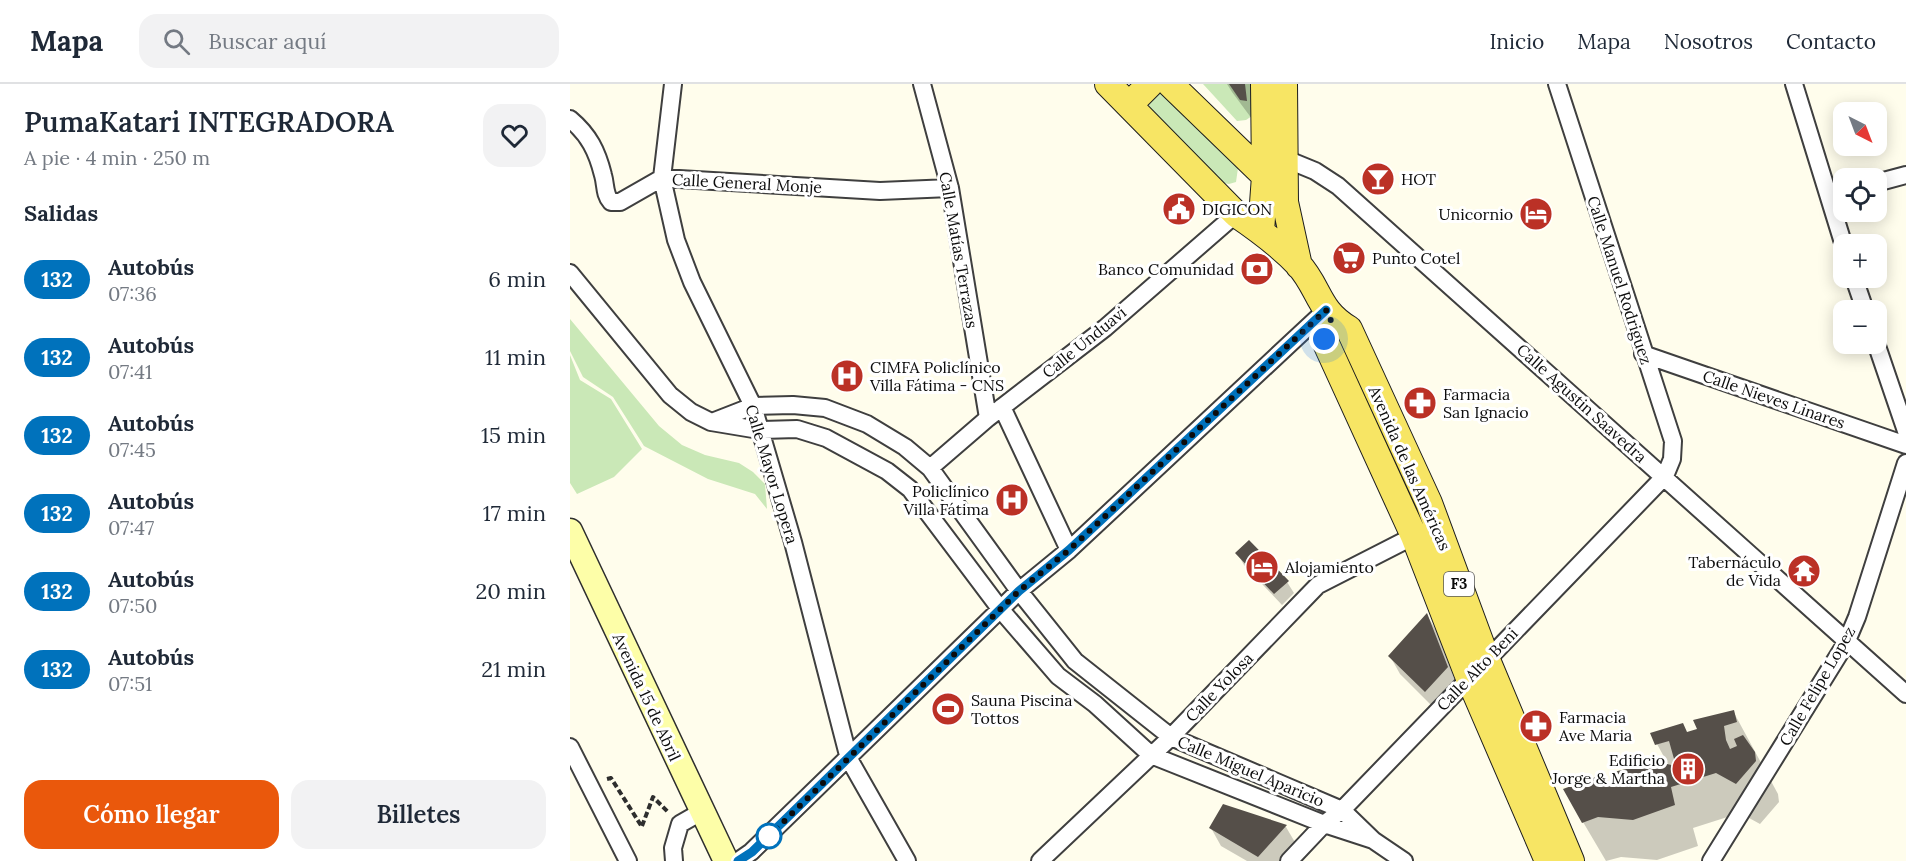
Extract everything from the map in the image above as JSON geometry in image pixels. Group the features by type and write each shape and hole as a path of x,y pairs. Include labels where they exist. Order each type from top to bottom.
{"main road":[{"path":"1108,84 1236,214 1261,231 1284,84"},
{"path":"1129,105 1150,84"},
{"path":"1170,84 1236,151 1271,162"},
{"path":"1264,84 1271,162"},
{"name":"F3","path":"1271,162 1285,202 1299,266"},
{"name":"F3","path":"1261,231 1299,266"},
{"name":"Avenida de las Américas","path":"1299,266 1329,314 1349,329 1429,503 1487,660 1571,861"},
{"name":"Avenida de las Américas","path":"1329,314 1324,339 1414,536 1469,678 1548,861"},
{"name":"Avenida 15 de Abril","path":"570,531 726,861"}],"street":[{"name":"Calle Mayor Lopera","path":"673,84 662,178 676,240 692,282 753,406 793,543 849,759 907,861"},
{"name":"Calle Matías Terrazas","path":"922,84 950,188 988,418"},
{"name":"Calle Manuel Rodriguez","path":"1557,84 1673,441 1672,459 1665,476"},
{"path":"1794,84 1840,234"},
{"name":"Calle General Monje","path":"570,119 587,134 603,176 606,196 611,202 620,202 662,178 880,191 950,188"},
{"name":"Calle Agustin Saavedra","path":"1271,162 1315,171 1338,186 1665,476 1846,643 1906,694"},
{"path":"1887,180 1906,175"},
{"path":"1827,197 1833,195"},
{"name":"Calle Unduavi","path":"930,468 988,418 1105,328 1236,214"},
{"path":"570,273 670,395 691,412 711,422"},
{"path":"738,861 752,852 849,759 1019,591 1069,550 1329,314"},
{"name":"Calle Nieves Linares","path":"1643,354 1906,445"},
{"path":"1879,354 1906,431"},
{"name":"Calle Miguel Aparicio","path":"711,422 753,406 793,405 825,408 867,424 905,447 930,468 1019,591 1074,661 1171,737 1342,810 1373,840 1404,861"},
{"path":"1002,407 1069,550"},
{"name":"Calle Miguel Aparicio","path":"711,422 759,430 797,429 826,438 887,471 910,489 1001,610 1058,676 1095,704 1151,755 1324,825 1373,840"},
{"name":"Calle Felipe Lopez","path":"1711,861 1846,643 1857,617 1906,463"},
{"name":"Calle Alto Beni","path":"1289,861 1342,810 1665,476"},
{"name":"Calle Yolosa","path":"1040,861 1171,737 1318,585 1414,536"},
{"path":"570,747 575,773 628,861"},
{"path":"674,861 673,848 680,824 701,812"}],"path":[{"path":"613,781 642,827 653,797 674,818"}],"green space":[{"path":"1203,84 1255,84 1252,116 1246,120 1237,121"},
{"path":"1157,92 1164,94 1238,168 1236,182 1223,183 1150,109 1148,102"},
{"path":"570,319 659,426 682,445 705,455 739,463 753,472 765,484 767,509 755,494 708,479 644,446 613,397 583,377 570,351"},
{"path":"570,355 580,380 611,399 642,449 614,477 577,494 570,483"}],"building":[{"path":"1229,84 1245,84 1247,101 1240,100"},
{"name":"Alojamiento","path":"1249,540 1289,581 1274,594 1235,553"},
{"path":"1427,613 1448,667 1425,692 1388,656"},
{"name":"Edificio Jorge & Martha","path":"1734,710 1737,722 1724,726 1726,740 1730,749 1737,746 1734,739 1743,735 1755,752 1756,761 1736,784 1716,773 1671,787 1675,805 1633,820 1598,817 1582,823 1563,789 1604,774 1610,784 1617,781 1613,772 1658,762 1676,766 1669,741 1655,745 1650,733 1683,723 1687,732 1697,729 1693,720"},
{"path":"1223,804 1287,825 1258,857 1209,828"}],"bus line":[{"name":"132","path":"738,861 752,852 849,759 1019,591 1069,550 1326,310"}],"place":[{"name":"HOT","path":"1378,179"},
{"name":"DIGICON","path":"1179,209"},
{"name":"Unicornio","path":"1536,214"},
{"name":"Punto Cotel","path":"1349,258"},
{"name":"Banco Comunidad","path":"1257,269"},
{"name":"CIMFA Policlínico Villa Fátima - CNS","path":"847,376"},
{"name":"Farmacia San Ignacio","path":"1420,403"},
{"name":"Policlínico Villa Fátima","path":"1012,500"},
{"name":"Alojamiento","path":"1262,567"},
{"name":"Tabernáculo de Vida","path":"1804,571"},
{"name":"Sauna Piscina Tottos","path":"948,709"},
{"name":"Farmacia Ave Maria","path":"1536,726"},
{"name":"Edificio Jorge & Martha","path":"1688,769"}],"route":[{"path":"769,836 1019,591 1069,550 1326,310 1331,319 1324,339"}]}
